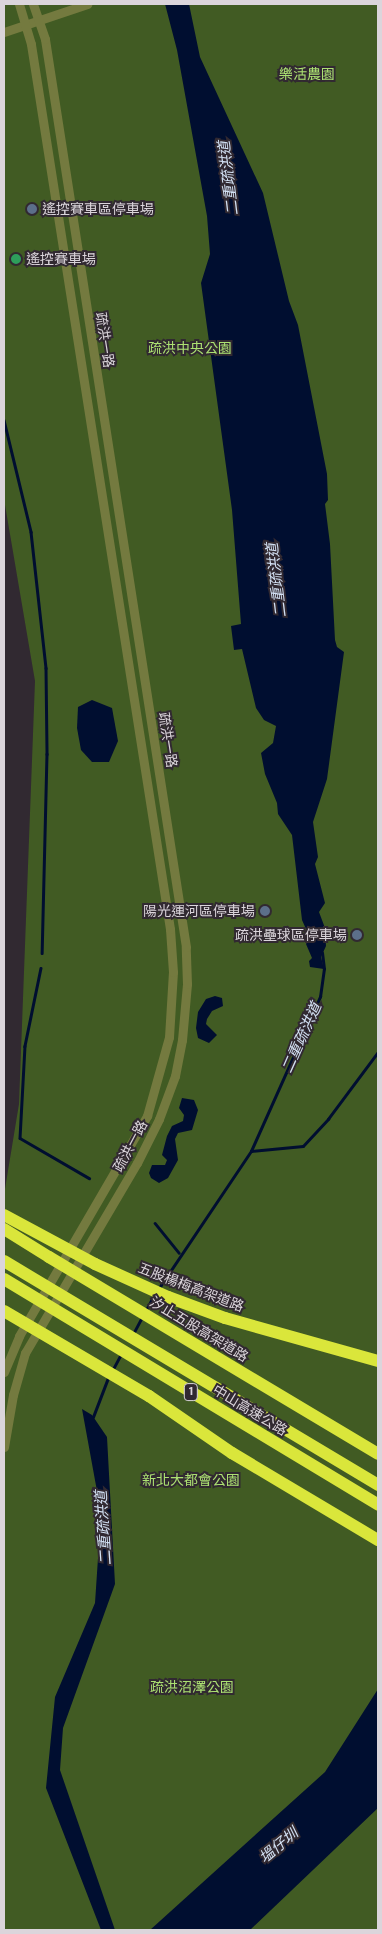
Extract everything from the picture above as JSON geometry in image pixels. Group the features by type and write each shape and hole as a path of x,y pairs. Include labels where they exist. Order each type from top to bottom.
{"highway":[{"name":"五股楊梅高架道路","path":"4,1216 95,1264 168,1297 225,1318 378,1361"},
{"name":"汐止五股高架道路","path":"4,1229 378,1454"},
{"name":"中山高速公路","path":"4,1261 378,1485"},
{"name":"中山高速公路","path":"4,1279 378,1505"},
{"name":"1","path":"4,1311 378,1530"},
{"name":"1","path":"149,1396 232,1453 378,1540"}],"street":[{"name":"疏洪一路","path":"4,1372 19,1336 147,1116 169,1037 174,972 169,922 27,25 19,4"},
{"name":"疏洪一路","path":"4,1447 13,1395 25,1352 137,1163 159,1119 180,1049 187,984 180,906 45,39 33,4"},
{"path":"4,32 87,4"}],"green space":[{"name":"疏洪中央公園","path":"4,4 378,4 378,1930 4,1930 4,1195 19,1104 35,681 4,499"}],"water":[{"path":"165,4 189,4 200,57 263,193 289,301 298,325 327,474 328,500 325,504 330,544 335,640 337,647 344,652 327,779 313,822 318,857 315,864 325,903 319,912 325,928 326,946 321,957 324,969 310,967 309,961 312,958 306,944 310,938 302,920 292,835 278,814 277,803 265,774 261,753 273,743 276,726 264,720 256,708 242,649 234,650 231,626 241,624 232,510 201,283 210,254 207,216 177,50"},
{"path":"92,700 112,708 118,741 109,762 92,762 81,750 77,728 78,707"},
{"path":"215,996 222,998 223,1006 212,1011 207,1019 206,1024 217,1035 209,1043 198,1038 196,1028 198,1012 206,999"},
{"path":"182,1098 194,1100 198,1110 192,1130 178,1133 175,1139 178,1160 168,1178 159,1183 151,1178 149,1173 152,1165 165,1165 167,1160 162,1155 167,1136 172,1126 183,1121 184,1115 179,1108"},
{"path":"82,1409 92,1415 107,1437 115,1584 63,1728 60,1770 115,1930 101,1930 46,1788 55,1697 95,1603 101,1513"},
{"name":"塭仔圳","path":"378,1689 378,1808 250,1930 150,1930 325,1772"}],"waterway":[{"path":"4,420 31,532 46,668 47,754 42,953"},
{"name":"二重疏洪道","path":"159,1288 251,1151 320,997 324,969 322,953"},
{"path":"41,968 25,1046 20,1138 89,1178"},
{"name":"二重疏洪道","path":"251,1151 303,1146 328,1119 378,1052"},
{"path":"155,1223 179,1253"},
{"name":"二重疏洪道","path":"146,1310 154,1295"},
{"name":"二重疏洪道","path":"133,1334 142,1317"},
{"name":"二重疏洪道","path":"112,1371 121,1354"},
{"name":"二重疏洪道","path":"93,1417 108,1378"}],"place":[{"name":"遙控賽車區停車場","path":"32,209"},
{"name":"遙控賽車場","path":"16,259"},
{"name":"陽光運河區停車場","path":"265,911"},
{"name":"疏洪壘球區停車場","path":"357,935"}],"park label":[{"name":"樂活農園","path":"307,74"},
{"name":"新北大都會公園","path":"191,1480"},
{"name":"疏洪沼澤公園","path":"192,1687"}]}
